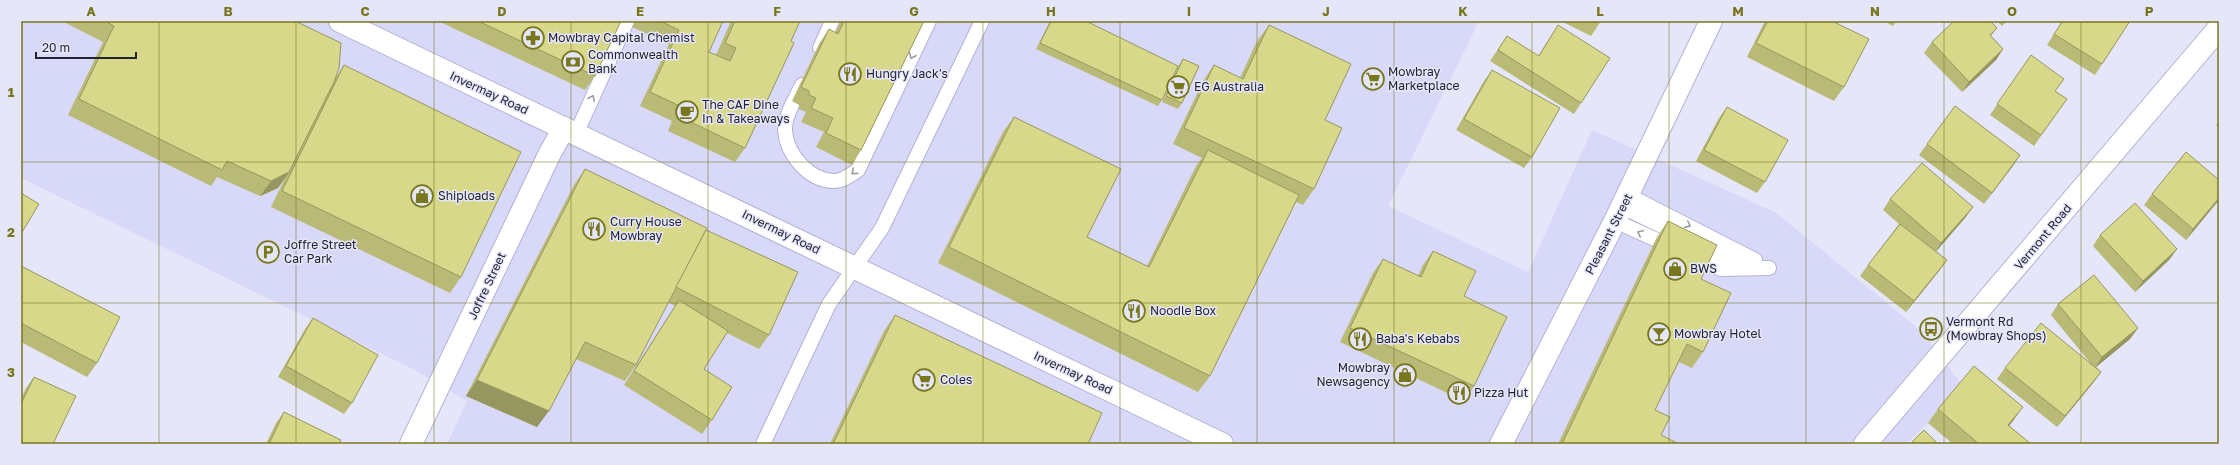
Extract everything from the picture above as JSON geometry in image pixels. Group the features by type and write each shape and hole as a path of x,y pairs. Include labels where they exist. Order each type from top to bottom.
{"street":[{"name":"Invermay Road","path":"340,21 1222,444"},
{"name":"Pleasant Street","path":"1501,444 1622,208 1711,21"},
{"name":"Vermont Road","path":"1865,444 2219,28"},
{"name":"Joffre Street","path":"410,444 550,153 570,131"}],"lane":[{"path":"570,131 627,21"},
{"path":"813,62 832,21"},
{"path":"807,76 788,116 785,130 789,147 799,164 817,178 833,181 846,178 858,170 929,21"},
{"path":"763,444 829,304 882,228 982,21"},
{"path":"1622,208 1769,268 1721,269 1622,208"}],"shaded area":[{"path":"21,21 1479,21 1388,206 1528,272 1592,130 1775,212 1920,330 1964,387 1906,444 447,444 467,401 415,370 21,178"}],"building":[{"path":"105,21 295,21 341,43 339,68 334,82 289,172 271,181 227,161 222,170 79,99 114,26"},
{"path":"478,21 621,21 595,76"},
{"path":"660,21 723,21 709,52 730,61 736,48 725,43 735,21 800,21 791,41 794,43 745,148 678,116 682,107 650,92 679,30"},
{"name":"Hungry Jack's","path":"844,21 924,21 861,150 826,133 833,118 811,108 816,98 809,95 809,91 801,87 829,29 838,34"},
{"path":"1051,21 1086,21 1178,66 1162,100 1040,43"},
{"path":"1768,21 1832,21 1869,39 1844,87 1756,43"},
{"path":"1954,21 1990,21 1997,28 1990,35 2003,49 1969,82 1932,42"},
{"path":"2063,21 2130,21 2102,64 2054,34"},
{"path":"1269,25 1351,64 1325,120 1342,128 1314,189 1184,128 1214,65 1243,79"},
{"path":"1558,25 1610,58 1581,103 1498,50 1507,36 1539,56"},
{"path":"2031,55 2064,79 2055,91 2067,99 2041,135 1997,104"},
{"name":"EG Australia","path":"1183,59 1199,66 1182,103 1166,96"},
{"path":"344,65 521,152 461,277 282,191"},
{"path":"1492,70 1560,108 1532,157 1464,119"},
{"path":"1955,106 2020,155 1992,193 1927,144"},
{"path":"1727,107 1788,140 1765,182 1704,150"},
{"path":"1014,117 1121,169 1087,237 1149,267 1208,150 1299,195 1210,376 949,247"},
{"path":"2186,152 2219,180 2219,198 2193,229 2152,194"},
{"path":"1922,163 1973,207 1941,243 1890,199"},
{"path":"585,169 707,228 636,365 585,342 549,411 477,380"},
{"path":"21,193 39,204 21,234"},
{"path":"2135,203 2177,249 2143,281 2100,235"},
{"name":"Mowbray Hotel","path":"1668,221 1717,245 1701,279 1731,293 1703,352 1687,344 1655,410 1670,417 1661,435 1679,444 1562,444"},
{"path":"1900,224 1947,260 1914,301 1868,265"},
{"path":"706,230 798,272 769,335 676,287"},
{"path":"1433,251 1476,271 1464,296 1507,317 1474,386 1350,328 1383,259 1421,277"},
{"path":"21,266 120,317 97,363 21,323"},
{"path":"2094,275 2138,328 2102,357 2058,304"},
{"path":"679,300 728,331 704,369 732,387 712,420 634,371"},
{"name":"Coles","path":"895,315 1102,413 1088,444 833,444"},
{"path":"313,318 378,355 352,403 286,366"},
{"path":"2041,323 2101,372 2065,416 2005,368"},
{"path":"1974,366 2023,407 2008,425 2031,444 1979,444 1938,409"},
{"path":"34,377 76,396 53,444 21,444 21,404"},
{"path":"284,412 341,440 339,444 269,444"},
{"path":"1924,430 1938,444 1910,444"}],"place":[{"name":"Mowbray Capital Chemist","path":"533,38"},
{"name":"Commonwealth Bank","path":"573,62"},
{"name":"Hungry Jack's","path":"850,74"},
{"name":"Mowbray Marketplace","path":"1373,79"},
{"name":"EG Australia","path":"1178,87"},
{"name":"The CAF Dine In & Takeaways","path":"687,112"},
{"name":"Shiploads","path":"422,196"},
{"name":"Curry House Mowbray","path":"594,229"},
{"name":"Joffre Street Car Park","path":"268,252"},
{"name":"BWS","path":"1675,269"},
{"name":"Noodle Box","path":"1134,311"},
{"name":"Vermont Rd (Mowbray Shops)","path":"1931,329"},
{"name":"Mowbray Hotel","path":"1659,334"},
{"name":"Baba's Kebabs","path":"1360,339"},
{"name":"Mowbray Newsagency","path":"1405,375"},
{"name":"Coles","path":"924,380"},
{"name":"Pizza Hut","path":"1459,393"}]}
